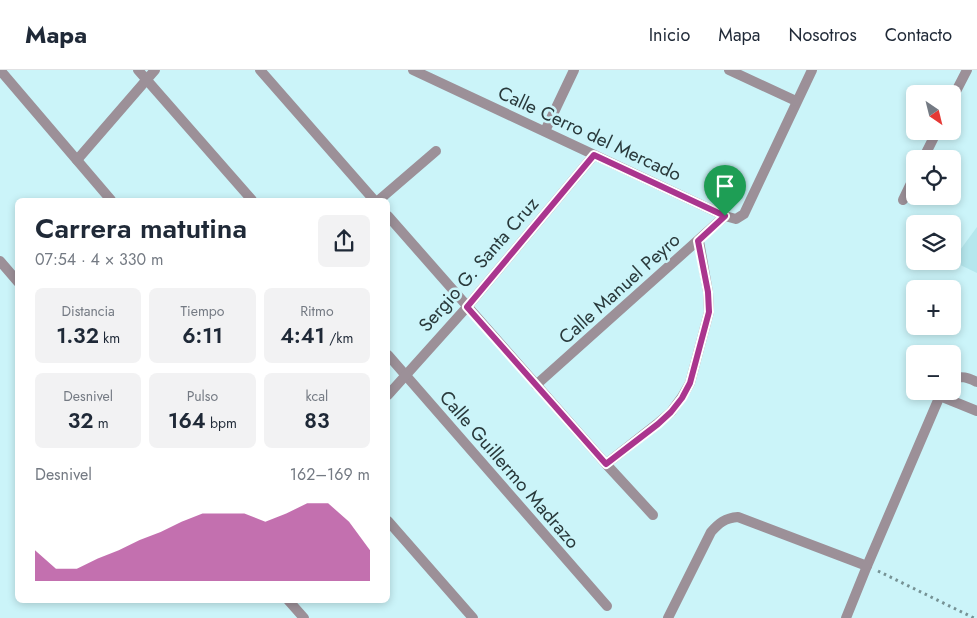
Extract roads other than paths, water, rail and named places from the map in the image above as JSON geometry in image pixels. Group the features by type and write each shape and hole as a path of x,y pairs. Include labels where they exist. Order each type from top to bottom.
{"street":[{"path":"0,70 109,198"},
{"path":"138,70 250,198"},
{"path":"77,160 155,70"},
{"path":"260,70 372,198"},
{"name":"Calle Cerro del Mercado","path":"413,70 725,216"},
{"path":"545,131 574,70"},
{"path":"729,70 796,101"},
{"path":"725,216 736,219 744,214 812,70"},
{"path":"959,85 967,70"},
{"path":"381,198 436,151"},
{"name":"Sergio G. Santa Cruz","path":"390,393 467,307 594,155"},
{"path":"903,200 906,194"},
{"name":"Calle Manuel Peyro","path":"536,385 725,216"},
{"path":"390,218 653,515"},
{"path":"606,464 671,412 682,398 690,383 709,312 708,292 698,241"},
{"path":"0,261 15,278"},
{"name":"Calle Guillermo Madrazo","path":"390,357 606,606"},
{"path":"961,377 977,382"},
{"path":"846,618 938,400"},
{"path":"954,400 977,411"},
{"path":"668,618 711,532 727,518 738,517 867,566"},
{"path":"390,523 473,618"},
{"path":"291,603 304,618"}]}
